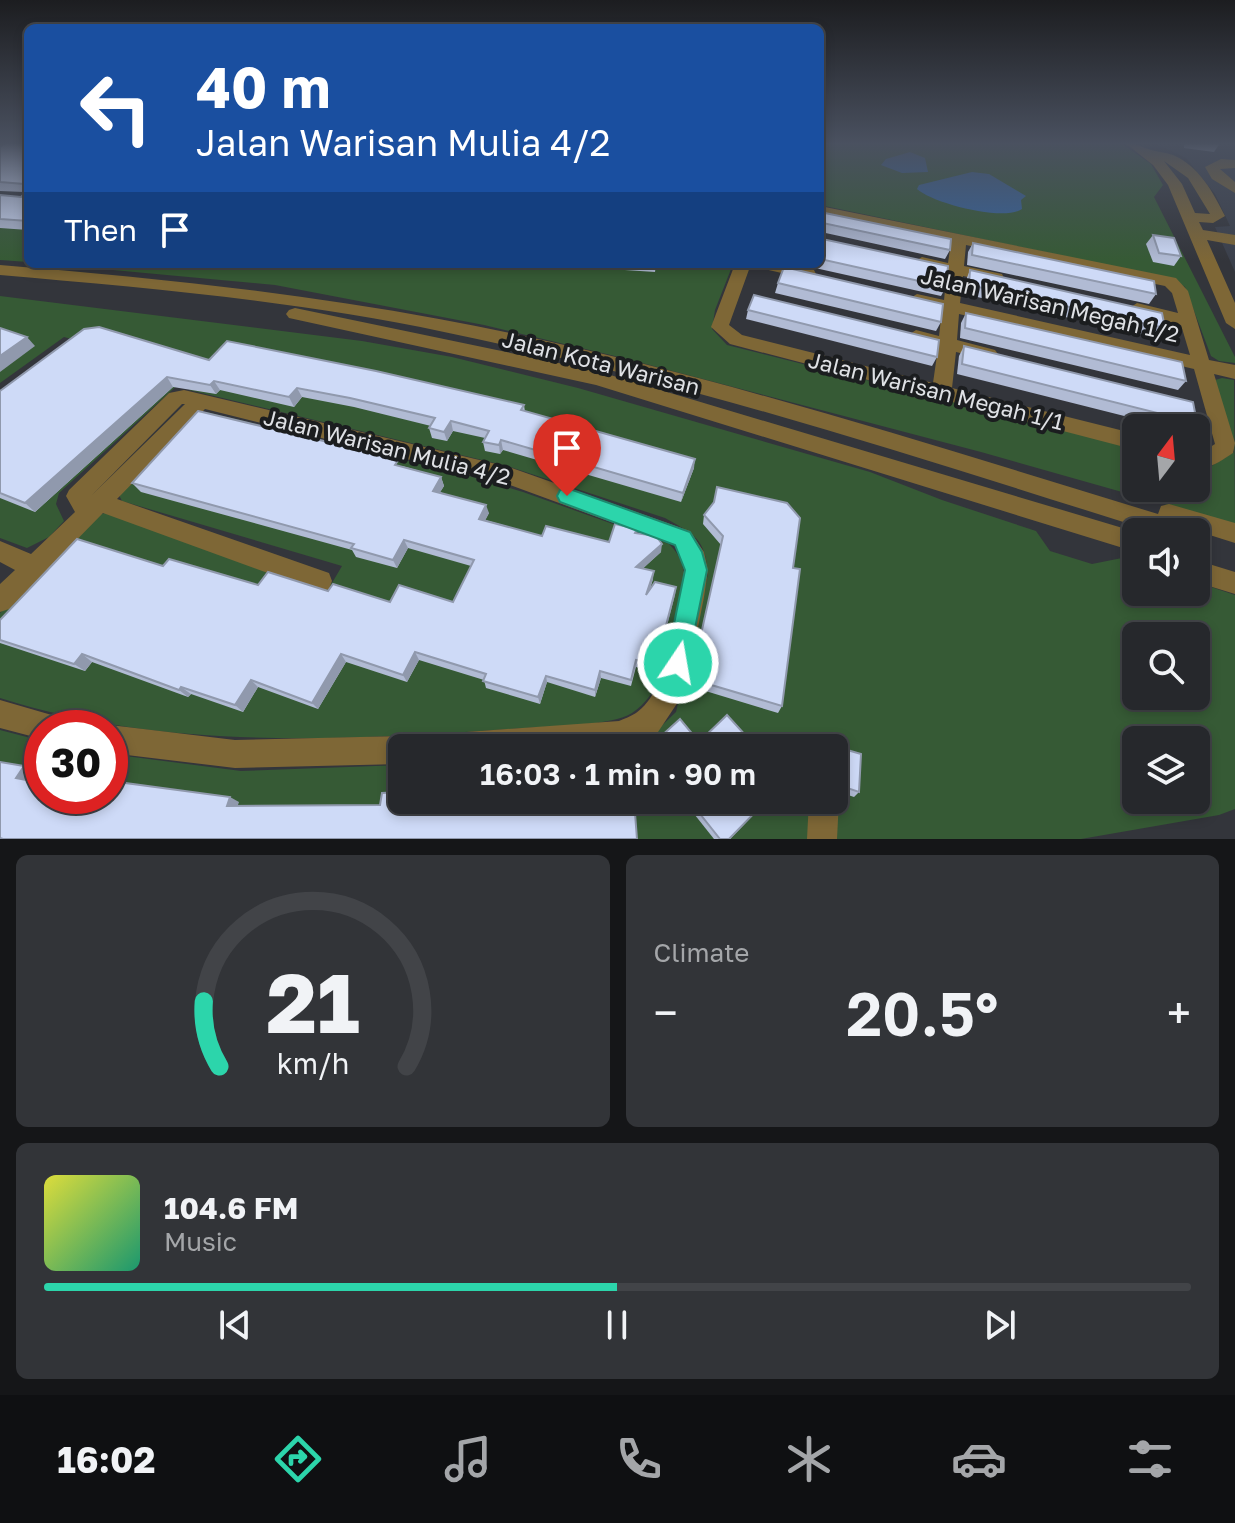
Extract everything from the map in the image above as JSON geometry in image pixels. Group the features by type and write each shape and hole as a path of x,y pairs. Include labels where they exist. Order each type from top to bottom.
{"street":[{"path":"1173,182 1231,302 1235,323"},
{"path":"1190,217 1213,219 1218,216 1199,182"},
{"path":"824,211 1170,282 1180,291 1202,364 1208,408 1226,447 1210,457"},
{"path":"1198,234 1235,240"},
{"path":"942,392 959,239"},
{"path":"910,260 1018,283"},
{"name":"Jalan Warisan Megah 1/1","path":"743,268 741,292 720,327 736,340 1122,438"},
{"path":"779,268 820,277"},
{"name":"Jalan Kota Warisan","path":"0,270 259,297 347,309 501,337 620,366 913,447 1141,518"},
{"name":"Jalan Kota Warisan","path":"0,281 300,315 597,378 1122,538"},
{"name":"Jalan Warisan Megah 1/2","path":"893,293 1235,372"},
{"path":"1127,307 1189,321"},
{"path":"901,332 1007,358"},
{"name":"Jalan Warisan Mulia 4/2","path":"93,508 201,401 509,476 682,538 692,552 696,570 678,663 666,699 648,722 622,734"},
{"path":"913,447 1026,471 1235,533"},
{"path":"882,463 1013,512 1122,547"},
{"path":"0,601 93,508 320,581"},
{"path":"1210,539 1235,547"},
{"path":"0,551 34,567"},
{"path":"1210,566 1235,574"},
{"path":"1210,575 1235,583"},
{"path":"0,714 24,720"},
{"path":"128,741 263,755 388,751"},
{"path":"822,839 823,814"}],"shaded area":[{"path":"1205,182 1235,182 1235,272 1215,227 1230,226 1215,194"}],"green space":[{"path":"824,182 1161,182 1163,185 1154,197 1235,357 1235,363 1219,361 1211,356 1185,287 1173,279 824,206"},
{"path":"0,202 24,203 24,262 0,260"},
{"path":"91,268 731,268 715,310 712,329 727,345 1122,444 1122,492 619,357 484,325 275,285"},
{"path":"0,296 362,341 452,357 578,388 870,472 1036,531 1050,551 1092,564 1122,558 1122,606 1210,606 1210,587 1235,595 1235,809 1219,815 1081,839 0,839 0,730 24,736 24,814 128,814 128,756 241,771 388,766 388,814 848,814 848,734 653,734 676,712 708,574 704,552 697,539 665,518 507,466 189,390 195,382 183,380 59,493 56,504 64,521 49,537 27,548 0,538 0,400 79,341 64,337 0,383"},
{"path":"1222,378 1234,380 1235,524 1157,502 1210,502 1210,467 1234,452 1215,380"},
{"path":"206,412 466,475 669,544 682,563 684,584 664,664 650,696 632,713 596,723 327,738 261,738 129,727 128,710 45,710 0,698 0,613 92,517 105,513 332,583 342,566 122,501 119,495 195,416"}],"water":[{"path":"931,182 1003,182 1026,196 1021,200 1022,209 985,212 937,200 917,189 919,185"}],"building":[{"path":"24,194 24,221 0,219 0,195 21,197"},
{"path":"824,213 951,239 950,250 824,223"},
{"path":"1153,235 1174,238 1181,256 1159,253"},
{"path":"824,239 948,266 946,287 824,260"},
{"path":"973,243 1154,281 1156,294 972,255"},
{"path":"784,268 788,268 943,304 941,322 778,283"},
{"path":"970,270 1162,313 1165,328 969,285"},
{"path":"754,295 939,340 937,357 748,310"},
{"path":"966,313 1182,362 1186,381 965,328"},
{"path":"99,327 209,360 227,341 376,371 524,405 521,410 695,459 683,493 501,440 499,445 483,442 489,431 451,421 444,432 429,428 435,418 350,398 297,388 289,397 214,381 210,385 167,377 25,503 0,493 0,391 84,329"},
{"path":"0,328 27,337 0,356"},
{"path":"964,346 1193,402 1195,414 1161,414 962,364"},
{"path":"198,411 399,459 395,465 441,477 433,491 486,505 479,519 542,536 546,526 609,542 615,524 637,529 635,533 656,536 662,544 636,567 654,571 646,595 655,582 676,587 656,664 636,660 631,680 600,671 595,690 546,676 538,697 483,681 486,674 415,652 403,675 341,654 312,703 251,680 235,705 181,687 179,690 82,654 74,664 0,640 0,620 77,539 163,566 169,559 258,585 268,572 328,591 333,584 390,602 399,585 453,602 474,560 404,540 393,560 351,548 354,544 132,483"},
{"path":"717,487 787,503 800,518 793,568 800,569 782,706 691,679 723,536 704,515 714,502"},
{"path":"727,715 744,734 707,734"},
{"path":"680,719 692,734 663,734"},
{"path":"848,750 861,754 859,792 848,788"},
{"path":"0,762 24,766 16,778 24,780 24,814 128,814 128,783 230,797 227,806 380,805 382,793 388,793 388,814 635,814 637,839 3,839 0,838"},
{"path":"700,814 753,814 729,839 720,839"}],"route":[{"path":"567,496 682,538 692,552 696,570 678,663"}]}
